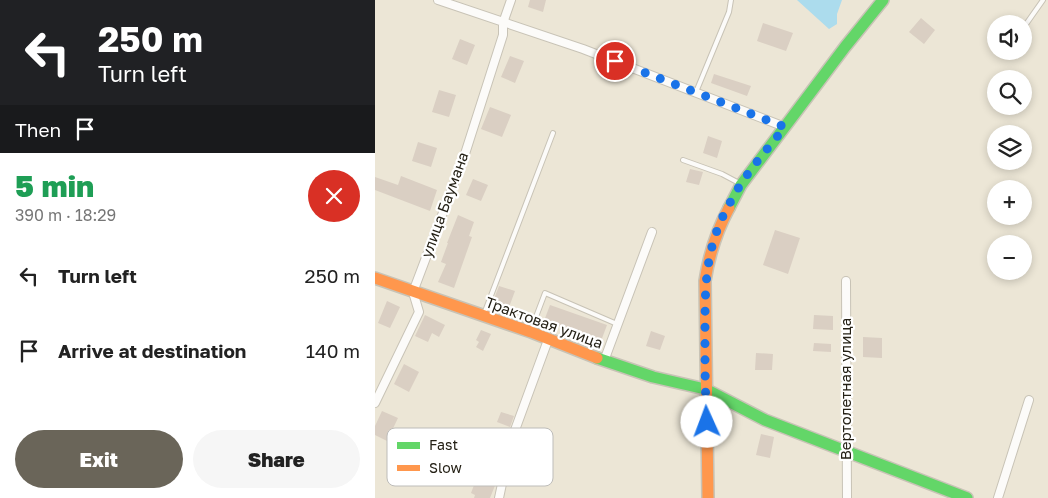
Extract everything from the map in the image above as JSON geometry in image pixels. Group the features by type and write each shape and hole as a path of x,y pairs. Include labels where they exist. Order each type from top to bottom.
{"street":[{"path":"438,0 583,49 785,127"},
{"name":"улица Баумана","path":"413,292 464,157 503,36 503,23 511,0"},
{"path":"709,498 705,388 705,281 709,255 719,226 741,184 883,0"},
{"path":"603,361 619,324 652,232"},
{"name":"Трактовая улица","path":"375,278 531,332 603,361 653,377 705,388 765,420 847,450 967,498"},
{"name":"Вертолетная улица","path":"846,281 847,498"},
{"path":"375,404 419,312 413,292"},
{"path":"516,428 548,340"},
{"path":"998,498 1029,400"}],"lane":[{"path":"696,92 729,12 731,0"},
{"path":"1032,16 1043,0"},
{"path":"483,316 553,133"},
{"path":"683,160 722,174 741,184"},
{"path":"531,332 545,293 619,324"}],"water":[{"path":"797,0 842,0 837,14 837,24 829,29"}],"building":[{"path":"530,0 546,0 543,12 528,7"},
{"path":"921,18 935,30 924,44 909,32"},
{"path":"763,23 793,33 786,51 757,41"},
{"path":"460,39 475,45 467,65 452,59"},
{"path":"510,56 524,61 515,83 501,77"},
{"path":"714,74 751,86 747,96 711,83"},
{"path":"439,90 456,95 449,117 432,112"},
{"path":"490,107 511,115 502,137 481,129"},
{"path":"708,136 722,141 717,158 703,153"},
{"path":"418,142 437,148 431,167 412,161"},
{"path":"690,169 703,172 699,185 686,182"},
{"path":"401,176 437,190 430,211 375,190 375,177 398,185"},
{"path":"473,179 488,185 481,201 466,195"},
{"path":"458,215 474,222 469,236 472,237 454,288 438,282 446,264 441,262"},
{"path":"775,230 800,238 788,274 763,265"},
{"path":"499,286 515,291 508,310 492,304"},
{"path":"387,301 400,307 390,328 378,323"},
{"path":"550,305 607,325 601,341 544,321"},
{"path":"425,315 445,325 439,337 432,333 428,342 415,336"},
{"path":"814,315 833,316 833,330 813,329"},
{"path":"481,330 491,334 483,351 476,347 479,342 476,340"},
{"path":"651,331 665,336 660,350 646,346"},
{"path":"863,337 882,338 882,358 863,357"},
{"path":"814,343 831,344 831,352 813,351"},
{"path":"756,353 773,354 772,370 755,370"},
{"path":"404,364 419,372 409,392 394,384"},
{"path":"382,411 398,418 393,428 387,428 387,441 375,435 375,426"},
{"path":"501,412 514,416 510,427 497,422"},
{"path":"761,434 774,437 770,458 756,455"},
{"path":"474,486 495,486 490,498 474,498 475,495 471,493"}],"traffic: fast":[{"path":"729,208 741,185 845,47 883,0"},
{"path":"597,358 653,377 705,389 765,420 967,498"}],"traffic: slow":[{"path":"708,498 705,281 714,244 729,208"},
{"path":"375,278 531,332 597,358"}],"route":[{"path":"615,61 785,127 741,184 730,202 709,255 705,281 705,388 707,422"}]}
